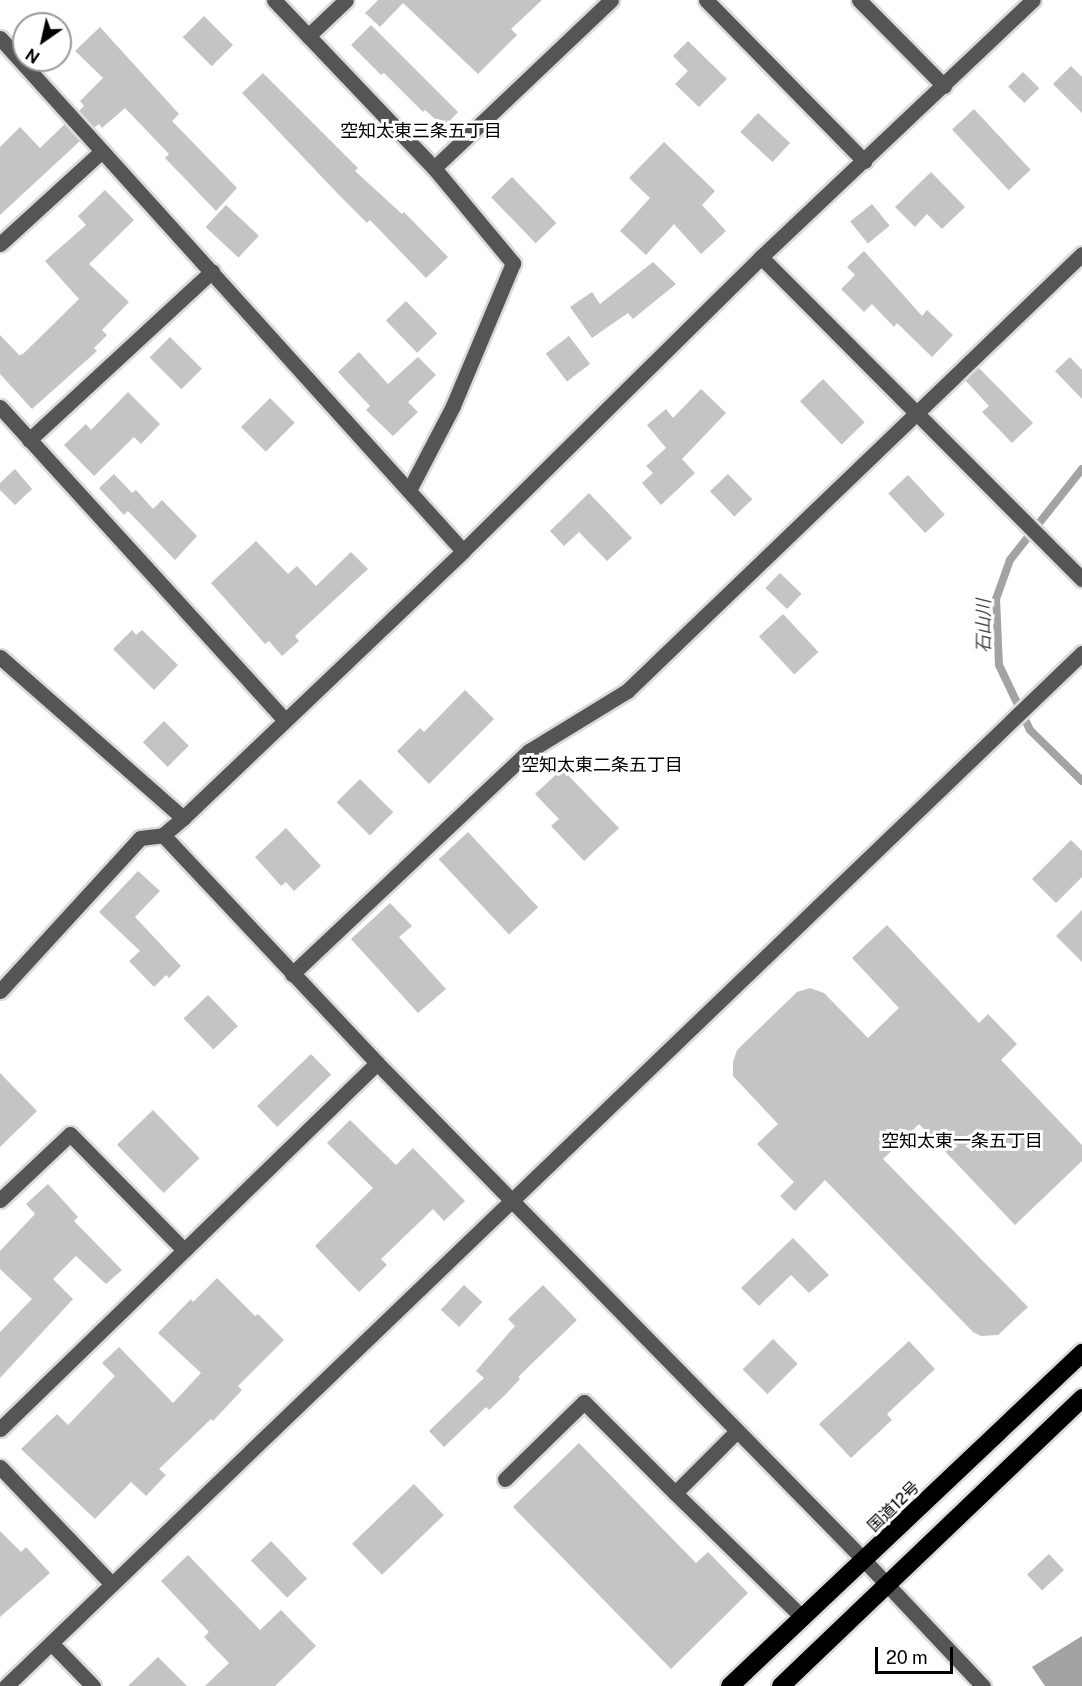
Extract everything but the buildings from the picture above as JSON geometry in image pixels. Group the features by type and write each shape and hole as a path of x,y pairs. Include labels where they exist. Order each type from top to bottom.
{"highway":[{"name":"国道12号","path":"730,1686 865,1561 1082,1353"},
{"path":"780,1686 1082,1398"}],"street":[{"path":"274,0 434,168 513,263 453,406 409,490"},
{"path":"308,36 346,0"},
{"path":"434,168 610,0"},
{"path":"706,0 864,160"},
{"path":"859,0 944,86"},
{"path":"0,991 140,838 163,835 183,818 463,551 761,257 1033,0"},
{"path":"0,38 463,551"},
{"path":"0,244 102,151"},
{"path":"292,974 529,751 627,692 1082,254"},
{"path":"761,257 1082,579"},
{"path":"29,440 212,271"},
{"path":"0,407 285,720"},
{"path":"6,1686 1082,653"},
{"path":"0,657 183,818"},
{"path":"163,835 377,1063 865,1561 983,1686"},
{"path":"0,1429 377,1063"},
{"path":"0,1200 70,1134 184,1250"},
{"path":"505,1479 585,1402 803,1618"},
{"path":"675,1493 737,1431"},
{"path":"0,1467 112,1584"},
{"path":"51,1643 93,1686"}],"shaded area":[{"path":"1082,1636 1082,1686 1045,1686 1032,1667"}],"waterway":[{"name":"石山川","path":"1082,469 1010,560 996,599 999,665 1030,730 1082,781"}],"district":[{"name":"空知太東三条五丁目","path":"421,131"},
{"name":"空知太東二条五丁目","path":"602,765"},
{"name":"空知太東一条五丁目","path":"962,1141"}]}
